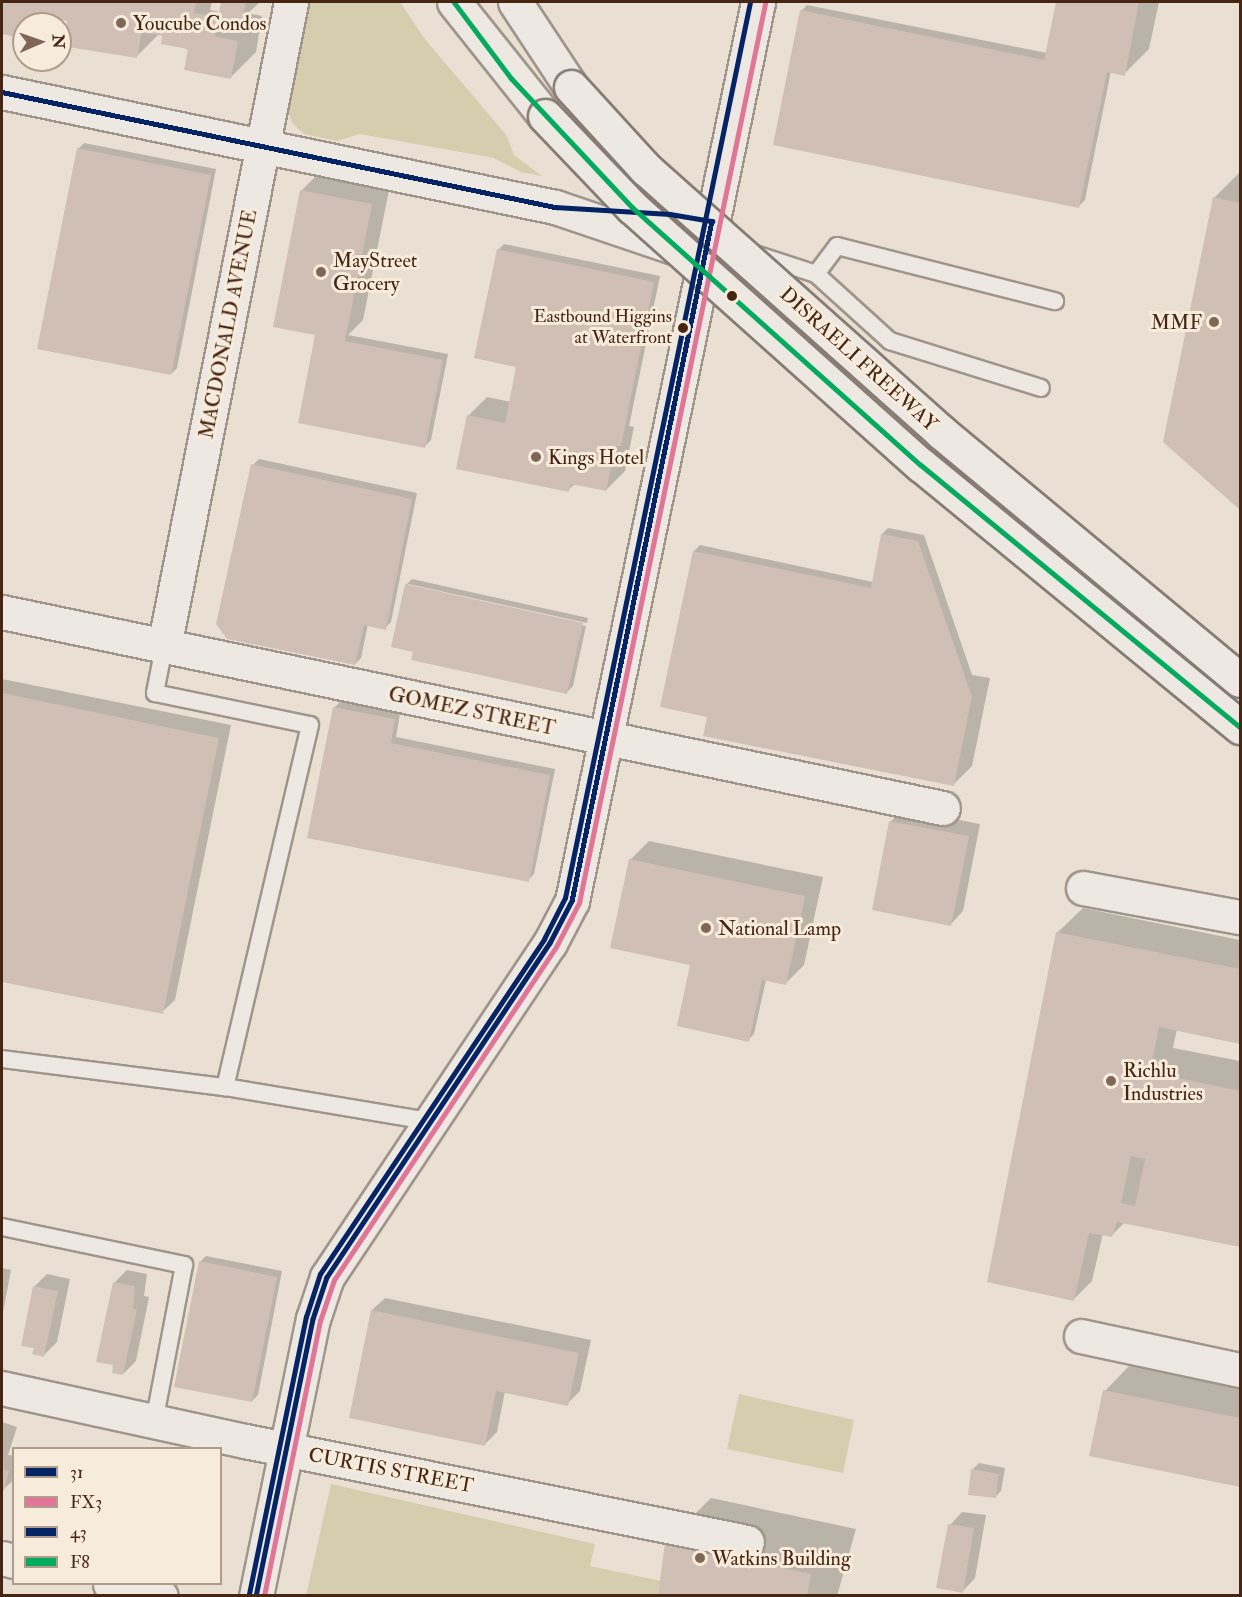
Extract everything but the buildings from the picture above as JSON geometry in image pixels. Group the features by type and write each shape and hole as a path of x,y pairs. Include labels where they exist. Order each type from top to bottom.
{"main road":[{"name":"MACDONALD AVENUE","path":"164,647 291,2"},
{"name":"DISRAELI FREEWAY","path":"454,2 545,116 632,207 921,465 1240,727"},
{"name":"DISRAELI FREEWAY","path":"515,2 571,87 646,169 932,424 1240,680"},
{"path":"256,1596 312,1319 327,1277 563,921 579,875 758,2"},
{"path":"2,92 264,144 555,207 670,214 709,238"},
{"name":"GOMEZ STREET","path":"2,612 943,808"},
{"path":"1083,888 1240,917"},
{"path":"1082,1336 1240,1370"},
{"name":"CURTIS STREET","path":"2,1388 154,1422 747,1542"},
{"path":"114,1585 161,1596"}],"lane":[{"path":"709,238 816,274 890,341 1041,388"},
{"path":"816,274 837,246 1055,301"},
{"path":"164,647 155,693 310,725 225,1087"},
{"path":"2,1059 225,1087 429,1121"},
{"path":"2,1227 184,1265 154,1422"}],"shaded area":[{"path":"304,2 400,2 424,38 507,136 514,155 542,176 521,172 494,158 360,134 337,141 304,134 292,123 286,102"},
{"path":"739,1394 854,1420 843,1473 727,1449"},
{"path":"331,1484 595,1544 590,1566 661,1581 658,1596 306,1596"}],"transit line":[{"name":"F8","path":"454,2 511,78 632,207 921,465 1240,727"},
{"name":"43","path":"249,1594 306,1317 320,1274 544,939 565,898 750,2"},
{"name":"FX3","path":"264,1596 320,1321 334,1280 556,947 579,903 765,4"},
{"name":"31","path":"2,92 555,207 670,214 712,221 572,901 550,943 327,1277 313,1319 256,1596"}],"place":[{"name":"Youcube Condos","path":"121,23"},
{"name":"MayStreet Grocery","path":"321,272"},
{"name":"MMF","path":"1214,322"},
{"name":"Eastbound Higgins at Waterfront","path":"683,328"},
{"name":"Kings Hotel","path":"536,457"},
{"name":"National Lamp","path":"706,928"},
{"name":"Richlu Industries","path":"1111,1081"},
{"name":"Watkins Building","path":"700,1558"}]}
